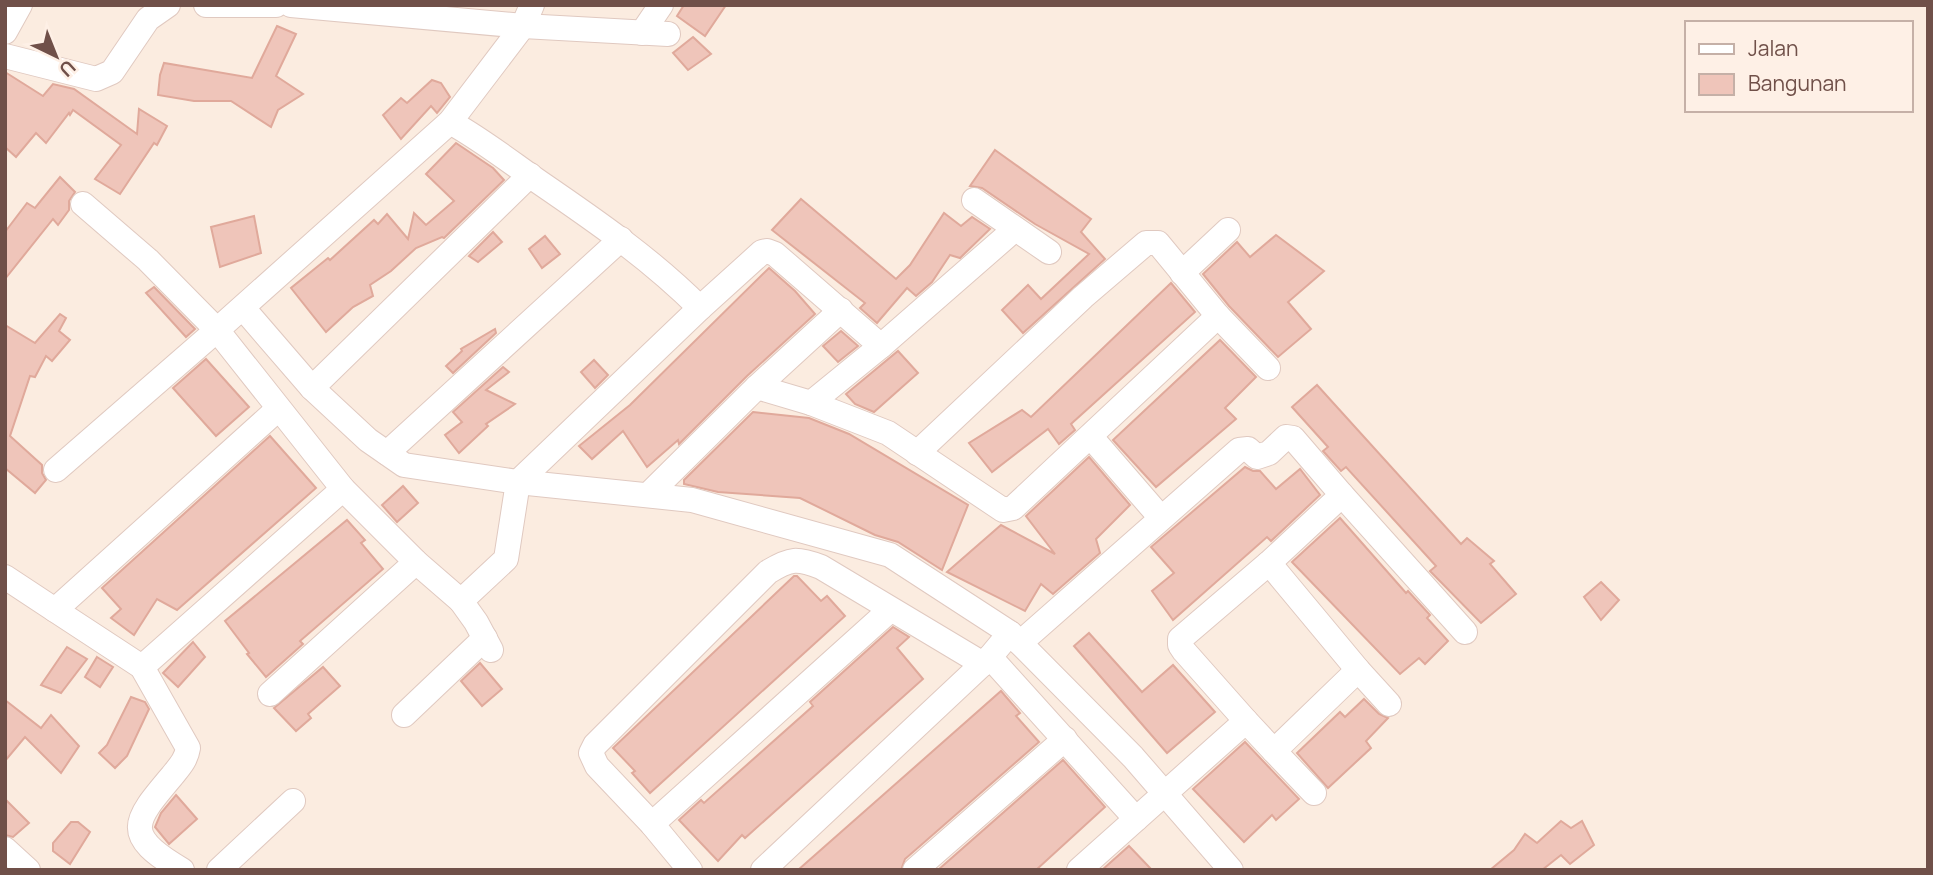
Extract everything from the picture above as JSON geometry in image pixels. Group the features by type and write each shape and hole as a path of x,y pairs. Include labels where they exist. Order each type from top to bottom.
{"street":[{"path":"5,32 20,5"},
{"path":"5,56 96,79 113,72 148,19 168,5"},
{"path":"206,5 276,5"},
{"path":"291,5 527,15 642,33 668,34"},
{"path":"642,33 661,5"},
{"path":"56,470 243,308 450,122 527,15"},
{"path":"450,122 475,135 621,239 677,284 700,308"},
{"path":"312,388 530,175"},
{"path":"974,201 1049,252"},
{"path":"83,204 148,260 217,330 343,489 416,562 461,601 488,644 404,715"},
{"path":"811,403 1015,229"},
{"path":"1182,273 1228,230"},
{"path":"387,453 621,239"},
{"path":"917,453 1083,296 1146,243 1158,243 1218,316 1268,368"},
{"path":"461,601 506,559 518,482 762,252 775,254 881,346"},
{"path":"243,308 312,388 368,440 404,465 518,482 692,500 890,555 1015,638 1096,718 1231,870"},
{"path":"648,495 757,387 841,310"},
{"path":"757,387 811,403 888,433 1003,510 1013,508 1218,316"},
{"path":"55,610 278,409"},
{"path":"1091,437 1161,518"},
{"path":"763,870 987,661 1239,450 1248,449 1258,457 1269,453 1286,438 1293,438 1465,632"},
{"path":"142,667 343,489"},
{"path":"1314,793 1184,652 1180,639 1269,563 1342,495"},
{"path":"690,870 652,824 597,766 591,753 594,745 768,572 785,561 800,559 821,567 890,610 987,661 1065,738 1136,819"},
{"path":"270,694 416,562"},
{"path":"1269,563 1358,670 1390,704"},
{"path":"5,577 142,667 188,748 186,759 140,817 138,826 145,844 167,866"},
{"path":"652,824 890,610"},
{"path":"1274,751 1358,670"},
{"path":"1083,868 1246,721"},
{"path":"915,870 1065,738"},
{"path":"219,870 293,801"},
{"path":"5,849 28,870"}],"building":[{"path":"684,5 726,5 705,36 677,16"},
{"path":"277,26 296,34 276,76 303,94 278,110 271,127 231,101 194,101 158,95 164,63 252,78"},
{"path":"693,37 711,54 688,70 673,53"},
{"path":"5,72 43,96 53,84 74,89 137,134 139,109 167,126 157,145 154,143 120,194 95,179 121,145 73,110 46,143 36,133 16,157 5,147"},
{"path":"432,80 441,83 450,97 437,113 431,106 401,139 383,115 401,98 407,103"},
{"path":"456,143 493,168 504,180 444,238 416,248 391,271 370,285 373,296 353,307 326,332 291,288 328,258 330,260 374,220 378,224 387,214 408,239 414,213 426,225 454,201 426,174"},
{"path":"995,150 1091,219 1081,232 1105,259 1023,333 1002,310 1028,285 1041,299 1089,254 1035,224 982,188 970,186"},
{"path":"60,177 75,192 69,201 69,210 58,225 53,219 5,279 5,232 27,203 35,208"},
{"path":"801,199 896,279 910,265 944,213 961,226 972,217 990,229 960,258 950,255 932,282 916,296 907,288 877,323 860,308 865,303 772,230"},
{"path":"254,216 261,253 220,267 211,227"},
{"path":"493,232 502,242 478,262 469,256"},
{"path":"1276,235 1324,271 1288,302 1311,329 1278,357 1229,306 1203,274 1237,242 1250,257"},
{"path":"545,236 560,254 542,268 529,249"},
{"path":"769,268 795,291 815,314 747,376 679,444 678,440 647,467 623,431 592,459 579,446 630,405"},
{"path":"1171,283 1195,312 1071,424 1075,430 1059,444 1048,429 992,472 969,443 1022,410 1031,417"},
{"path":"154,287 195,329 186,337 146,293"},
{"path":"60,314 66,318 59,331 70,340 52,361 46,356 35,377 30,376 10,436 42,465 46,480 35,493 5,468 5,325 35,343"},
{"path":"495,329 496,333 453,373 446,366 461,349"},
{"path":"841,331 858,346 838,362 823,346"},
{"path":"1220,340 1256,377 1225,408 1236,419 1156,487 1113,440"},
{"path":"898,351 918,373 874,412 855,404 846,394"},
{"path":"206,359 249,407 216,436 173,388"},
{"path":"594,360 608,375 595,388 581,372"},
{"path":"503,367 509,372 486,390 515,404 486,424 488,426 459,453 445,435 462,422 453,412"},
{"path":"1317,385 1461,544 1467,538 1494,561 1490,564 1516,594 1481,623 1430,571 1436,566 1346,467 1341,471 1323,451 1328,447 1292,407"},
{"path":"753,412 809,418 849,434 968,505 942,570 898,542 875,535 800,498 718,492 684,484 684,480"},
{"path":"270,436 316,488 177,610 157,599 134,635 111,618 121,609 102,588"},
{"path":"1089,457 1130,505 1096,539 1100,553 1053,594 1041,584 1025,611 947,572 1001,525 1055,554 1026,516"},
{"path":"1245,467 1260,471 1276,489 1300,469 1320,495 1271,541 1267,537 1173,620 1152,591 1174,573 1151,547"},
{"path":"403,486 418,503 397,522 382,505"},
{"path":"1340,518 1406,593 1408,591 1430,615 1427,618 1448,641 1425,664 1419,658 1400,674 1292,562"},
{"path":"347,520 365,540 361,543 383,569 300,641 303,644 266,677 225,621"},
{"path":"794,576 821,601 827,596 845,616 650,793 632,773 635,771 613,748"},
{"path":"1601,582 1619,600 1601,620 1584,597"},
{"path":"893,627 909,637 897,648 923,679 745,838 742,835 718,861 679,820 701,800 704,803 813,706 810,702"},
{"path":"1089,633 1142,692 1173,665 1215,712 1167,753 1074,646"},
{"path":"193,642 205,657 178,687 163,673"},
{"path":"67,647 87,659 61,693 41,685"},
{"path":"97,657 113,667 100,687 85,677"},
{"path":"480,663 502,689 482,706 461,681"},
{"path":"323,667 340,686 308,714 311,718 296,731 274,708"},
{"path":"1001,691 1020,713 1016,716 1039,742 905,859 901,870 798,870"},
{"path":"131,697 145,702 149,709 127,756 115,768 99,753 107,745"},
{"path":"1364,699 1379,714 1388,718 1366,741 1371,748 1328,788 1297,753 1340,712 1345,717"},
{"path":"5,700 41,728 51,715 79,746 61,773 25,737 5,761"},
{"path":"1245,742 1299,799 1276,820 1272,815 1244,842 1193,789"},
{"path":"1063,760 1105,807 1036,870 938,870"},
{"path":"176,795 197,819 169,844 155,827 161,813"},
{"path":"5,799 29,823 13,837 5,835"},
{"path":"1561,821 1571,828 1582,821 1594,845 1570,864 1561,855 1542,870 1490,870 1514,850 1525,834 1537,843"},
{"path":"71,822 78,822 90,832 70,864 53,851 53,843"},
{"path":"1129,846 1152,870 1102,870"}]}
